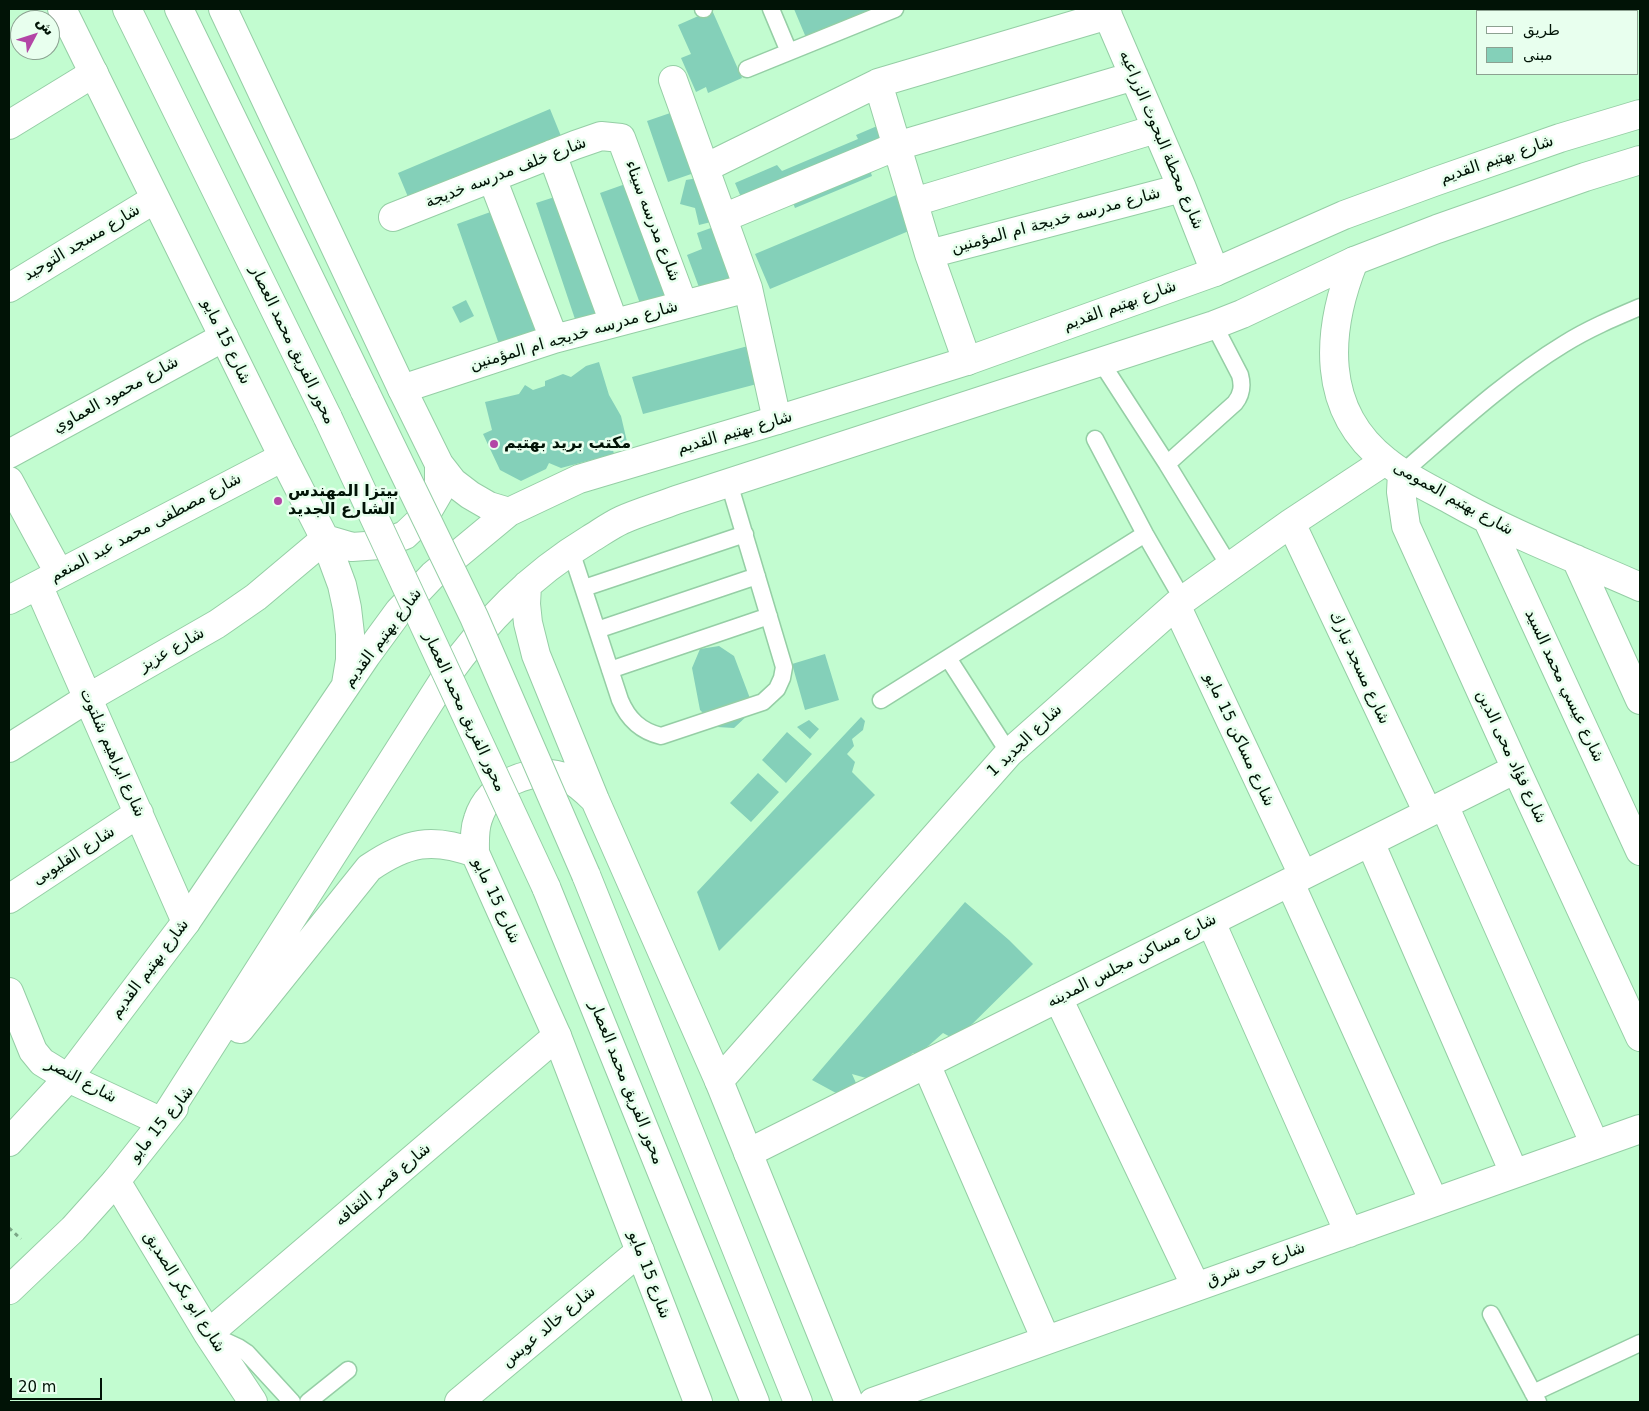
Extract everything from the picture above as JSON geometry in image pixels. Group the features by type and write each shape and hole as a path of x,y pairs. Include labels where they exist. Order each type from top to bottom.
{"street":[{"name":"شارع 15 مايو","path":"62,9 282,457 326,539 348,608 350,660 346,686"},
{"name":"محور الفريق محمد العصار","path":"127,9 328,418 546,887 755,1402"},
{"path":"179,9 474,617 586,875 798,1402"},
{"path":"223,9 439,464 453,482 470,495 489,506 509,512"},
{"path":"705,168 878,83 1106,12"},
{"name":"شارع محطة البحوث الزراعيه","path":"1106,12 1182,188 1215,272"},
{"path":"9,126 94,73"},
{"path":"723,218 897,146 1134,76"},
{"path":"673,80 748,288 777,420"},
{"path":"878,83 929,254 967,361"},
{"name":"شارع بهتيم القديم","path":"68,1078 186,922 346,686 400,611 433,574 509,512 579,480 967,361 1215,272 1344,215 1389,198 1560,138 1640,114"},
{"path":"914,202 1156,129"},
{"name":"شارع خلف مدرسه خديجة","path":"392,217 600,136 621,138"},
{"name":"شارع مدرسه سيناء","path":"621,138 683,304"},
{"path":"552,154 614,323"},
{"path":"162,1122 445,678 470,644 497,613 528,585 572,551 621,520 676,500 1214,325 1242,314 1354,261 1437,229 1640,160"},
{"path":"492,178 554,339"},
{"name":"شارع مدرسه خديجة ام المؤمنين","path":"929,254 1182,188"},
{"name":"شارع مسجد التوحيد","path":"9,288 155,199"},
{"name":"شارع بهتيم العمومى","path":"1354,261 1338,308 1334,358 1336,383 1343,405 1367,445 1393,467 1488,521 1640,587"},
{"name":"شارع مدرسه خديجه ام المؤمنين","path":"402,389 554,339 748,288"},
{"name":"شارع محمود العماوي","path":"9,454 224,337"},
{"name":"شارع مصطفى محمد عبد المنعم","path":"9,600 282,457"},
{"path":"326,539 352,547 380,545 405,534 425,516 438,492 439,464"},
{"name":"شارع الجديد 1","path":"719,1081 1009,753 1179,603 1291,523 1393,467"},
{"name":"شارع فؤاد محى الدين","path":"1393,467 1401,492 1406,526 1640,1037"},
{"name":"شارع ابراهيم شلتوت","path":"9,481 48,579 88,698 186,922"},
{"name":"شارع عيسي محمد السيد","path":"1488,521 1640,851"},
{"name":"شارع مسجد تبارك","path":"1291,523 1436,809 1595,1145"},
{"name":"شارع عزيز","path":"9,748 88,698 217,624 256,597 326,539"},
{"path":"1576,559 1640,700"},
{"path":"528,585 526,604 531,639 596,800 719,1081 849,1402"},
{"name":"شارع مساكن 15 مايو","path":"1179,603 1434,1202"},
{"name":"شارع مساكن مجلس المدينه","path":"748,1153 1516,769"},
{"path":"475,853 474,835 478,817 487,802 499,788 514,779 532,774 549,774 567,778 582,787 596,800"},
{"name":"شارع القليوبى","path":"9,899 138,814"},
{"path":"1370,842 1514,1173"},
{"name":"شارع 15 مايو","path":"9,1290 73,1229 116,1181 369,868 388,855 409,846 431,844 454,845 475,853 558,1036 698,1402"},
{"path":"1211,922 1348,1232"},
{"name":"شارع النصر","path":"9,992 33,1051 42,1062 68,1078 162,1122"},
{"path":"1058,998 1196,1287"},
{"name":"شارع قصر الثقافه","path":"208,1334 558,1036"},
{"path":"926,1064 1046,1340"},
{"path":"9,1142 68,1078"},
{"name":"شارع حى شرق","path":"873,1402 1640,1129"},
{"name":"شارع ابو بكر الصديق","path":"116,1181 208,1334 253,1402"},
{"name":"شارع خالد عويس","path":"459,1402 640,1251"}],"lane":[{"path":"771,9 789,52"},
{"path":"747,69 895,9"},
{"path":"1393,467 1565,343 1640,307"},
{"path":"1167,464 1240,398 1242,382 1240,374 1214,325"},
{"path":"1101,362 1167,464 1230,568"},
{"path":"1094,439 1145,534 1179,603"},
{"path":"572,551 625,712 634,723 645,731 661,736 763,702 777,689 784,667 729,484"},
{"path":"584,588 745,534"},
{"path":"881,700 1145,534"},
{"path":"597,630 757,576"},
{"path":"610,670 769,616"},
{"path":"948,658 1009,753"},
{"path":"1491,1314 1536,1398 1640,1343"},
{"path":"208,1334 247,1353 292,1402"},
{"path":"308,1402 348,1370"}],"building":[{"path":"794,9 882,9 807,40"},
{"path":"712,10 742,78 708,93 706,87 696,92 681,58 691,54 678,25"},
{"path":"550,109 563,141 411,204 398,173"},
{"path":"676,111 697,172 668,182 647,121"},
{"path":"896,118 870,170 872,176 795,208 793,203 751,221 735,183 777,165 782,171 858,139 856,135"},
{"path":"704,177 715,221 699,225 695,208 680,204 686,180"},
{"path":"631,182 675,300 642,309 600,193"},
{"path":"901,193 916,228 770,289 755,254"},
{"path":"564,194 607,318 578,328 536,203"},
{"path":"496,210 541,339 502,353 457,224"},
{"path":"722,224 741,276 700,290 687,255 702,249 697,233"},
{"path":"466,300 474,316 460,323 452,307"},
{"path":"763,342 772,380 643,414 632,377"},
{"path":"599,362 609,395 621,416 628,446 613,450 614,454 561,468 549,463 546,469 521,481 500,470 483,434 492,430 485,402 519,394 525,385 533,390 545,386 545,381 563,374 571,377 586,366"},
{"path":"719,646 734,656 751,701 749,714 734,728 717,727 700,710 692,668 700,649"},
{"path":"825,654 839,700 805,710 792,664"},
{"path":"861,717 865,721 863,730 852,739 854,746 847,754 855,762 852,772 875,795 719,951 697,892"},
{"path":"809,720 819,729 810,739 797,727"},
{"path":"787,732 812,754 786,783 762,760"},
{"path":"758,773 779,792 751,822 730,803"},
{"path":"965,902 1009,940 1033,964 956,1040 943,1033 919,1054 913,1053 880,1082 852,1074 856,1083 836,1093 812,1080"}],"place":[{"name":"مكتب بريد بهتيم","path":"494,444"},
{"name":"بيتزا المهندس الشارع الجديد","path":"278,501"}]}
